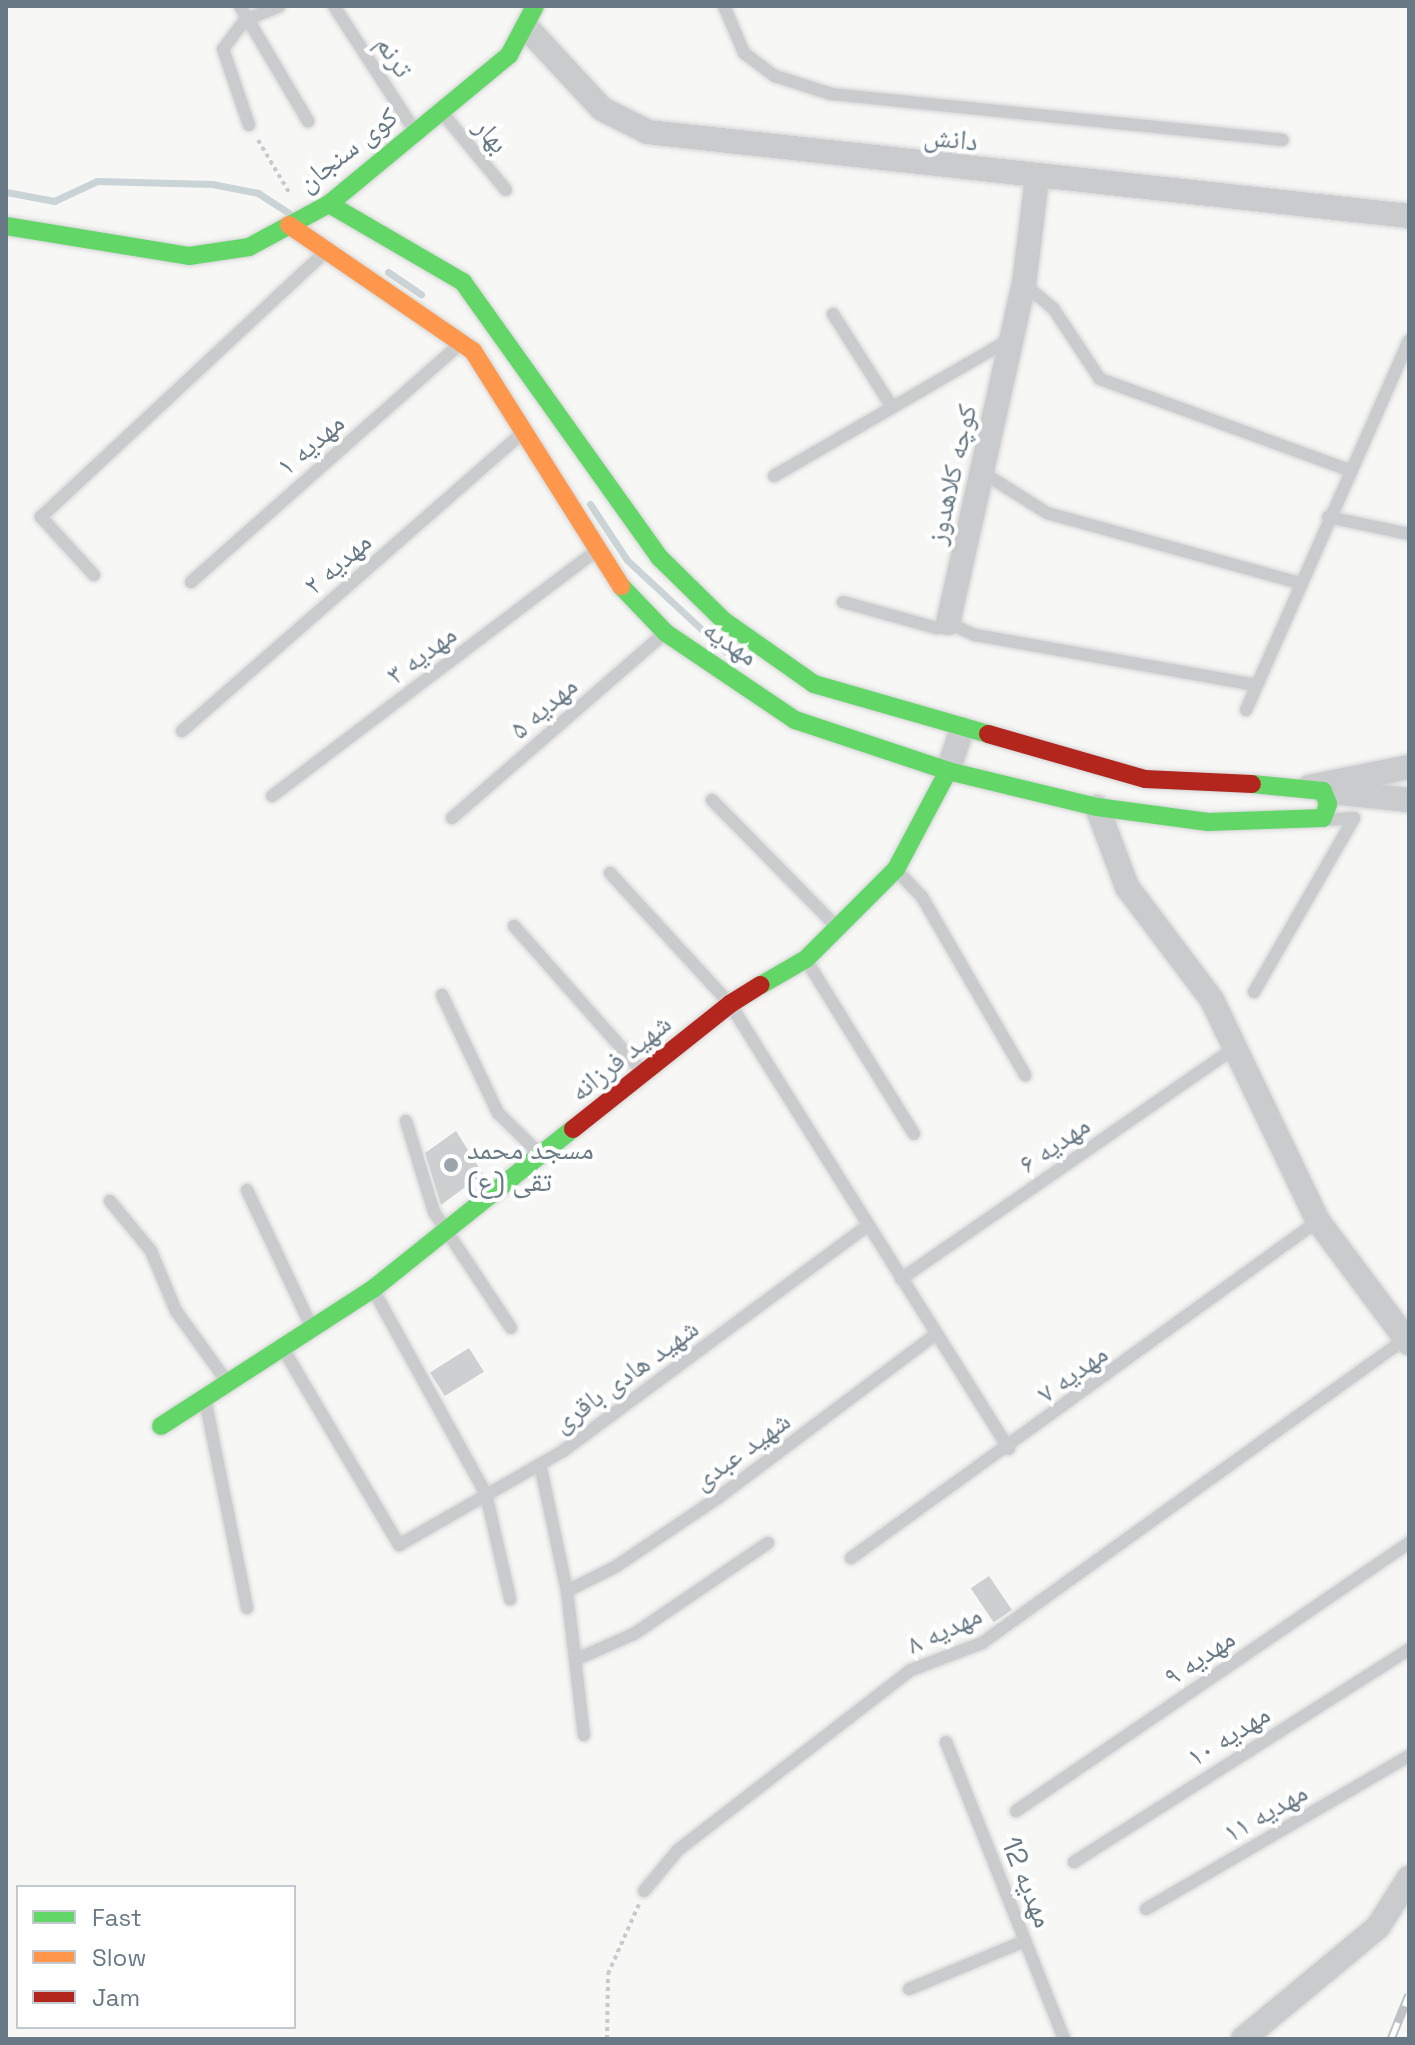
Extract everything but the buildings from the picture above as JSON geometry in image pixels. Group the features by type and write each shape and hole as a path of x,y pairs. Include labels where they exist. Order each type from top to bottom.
{"street":[{"name":"کوی سنجان","path":"6,226 189,256 249,247 329,204 509,55 531,17"},
{"name":"دانش","path":"531,17 602,109 648,132 1037,178 1409,216"},
{"name":"کوچه کلاهدوز","path":"948,623 1024,284 1037,178"},
{"path":"329,204 463,282 659,557 723,620 814,684 962,729 1145,779 1316,789 1354,798 1409,800"},
{"name":"مهدیه","path":"296,221 326,251 473,351 623,590 666,633 795,720 948,771 1097,807 1208,822 1311,821"},
{"path":"948,771 962,729"},
{"path":"1316,789 1409,767"},
{"name":"شهید فرزانه","path":"161,1426 206,1401 373,1289 645,1075 730,1004 806,959 896,869 948,771"},
{"path":"1311,821 1326,811 1316,789"},
{"path":"1097,807 1127,887 1212,1000 1318,1221 1407,1341"},
{"path":"1243,2039 1378,1927 1409,1878"}],"lane":[{"path":"240,6 245,20 308,121"},
{"path":"249,125 223,49 245,20 279,6"},
{"name":"ترنم","path":"334,6 416,132"},
{"path":"724,6 744,53 775,76 831,94 1283,140"},
{"name":"بهار","path":"441,111 506,190"},
{"path":"94,575 41,517 326,251"},
{"path":"1024,284 1053,308 1100,379 1349,470"},
{"path":"833,314 892,407"},
{"name":"کوچه کلاهدوز","path":"774,476 1012,338"},
{"path":"1246,710 1328,517 1409,340"},
{"name":"مهدیه ۱","path":"191,582 461,343"},
{"name":"مهدیه ۲","path":"182,731 525,431"},
{"path":"982,472 1047,513 1300,583"},
{"path":"1328,517 1409,534"},
{"name":"مهدیه ۳","path":"272,796 599,549"},
{"path":"843,602 937,628 948,623 975,635 1256,685"},
{"name":"مهدیه ۵","path":"452,818 666,633"},
{"path":"712,800 839,929"},
{"path":"1254,992 1354,818 1311,821"},
{"path":"896,869 922,897 1025,1075"},
{"path":"610,873 730,1004 1009,1449"},
{"path":"514,926 645,1075"},
{"path":"806,959 914,1134"},
{"path":"442,995 498,1113 541,1155"},
{"name":"مهدیه ۶","path":"901,1279 1234,1048"},
{"path":"406,1121 434,1212 511,1328"},
{"path":"247,1190 313,1329"},
{"path":"110,1201 151,1251 176,1311 229,1385"},
{"name":"مهدیه ۷","path":"851,1558 1009,1449 1318,1221"},
{"name":"شهید هادی باقری","path":"284,1349 399,1545 540,1464 867,1226"},
{"path":"373,1289 486,1494 510,1599"},
{"name":"شهید عبدی","path":"567,1591 615,1567 719,1497 936,1334"},
{"name":"مهدیه ۸","path":"644,1891 678,1850 911,1670 982,1643 1407,1341"},
{"path":"206,1401 247,1608"},
{"path":"540,1464 567,1591 584,1735"},
{"path":"577,1659 634,1634 768,1543"},
{"name":"مهدیه ۹","path":"1016,1811 1409,1543"},
{"name":"مهدیه ۱۰","path":"1074,1862 1409,1649"},
{"name":"مهدیه 12","path":"946,1742 1064,2039"},
{"name":"مهدیه ۱۱","path":"1146,1909 1409,1756"},
{"path":"909,1989 1025,1941"}],"path":[{"path":"249,125 296,221"},
{"path":"607,2039 608,1974 644,1891"}],"waterway":[{"path":"6,192 54,201 97,181 212,184 258,193 289,213"},
{"path":"388,272 421,294"},
{"path":"590,504 627,560 727,653"}],"railway":[{"path":"1391,2039 1409,1994"}],"traffic: fast":[{"path":"6,226 189,256 249,247 329,204 509,55 535,6"},
{"path":"329,204 463,282 659,557 723,620 814,684 988,734"},
{"path":"621,586 666,633 795,720 948,771 1097,807 1208,822 1323,818 1328,804 1323,791 1252,784"},
{"path":"761,985 806,959 896,869 948,771"},
{"path":"161,1426 373,1289 573,1129"}],"traffic: slow":[{"path":"289,225 473,351 621,586"}],"traffic: jam":[{"path":"988,734 1145,779 1252,784"},
{"path":"573,1129 730,1004 761,985"}],"place":[{"name":"مسجد محمد تقی (ع)","path":"451,1165"}]}
